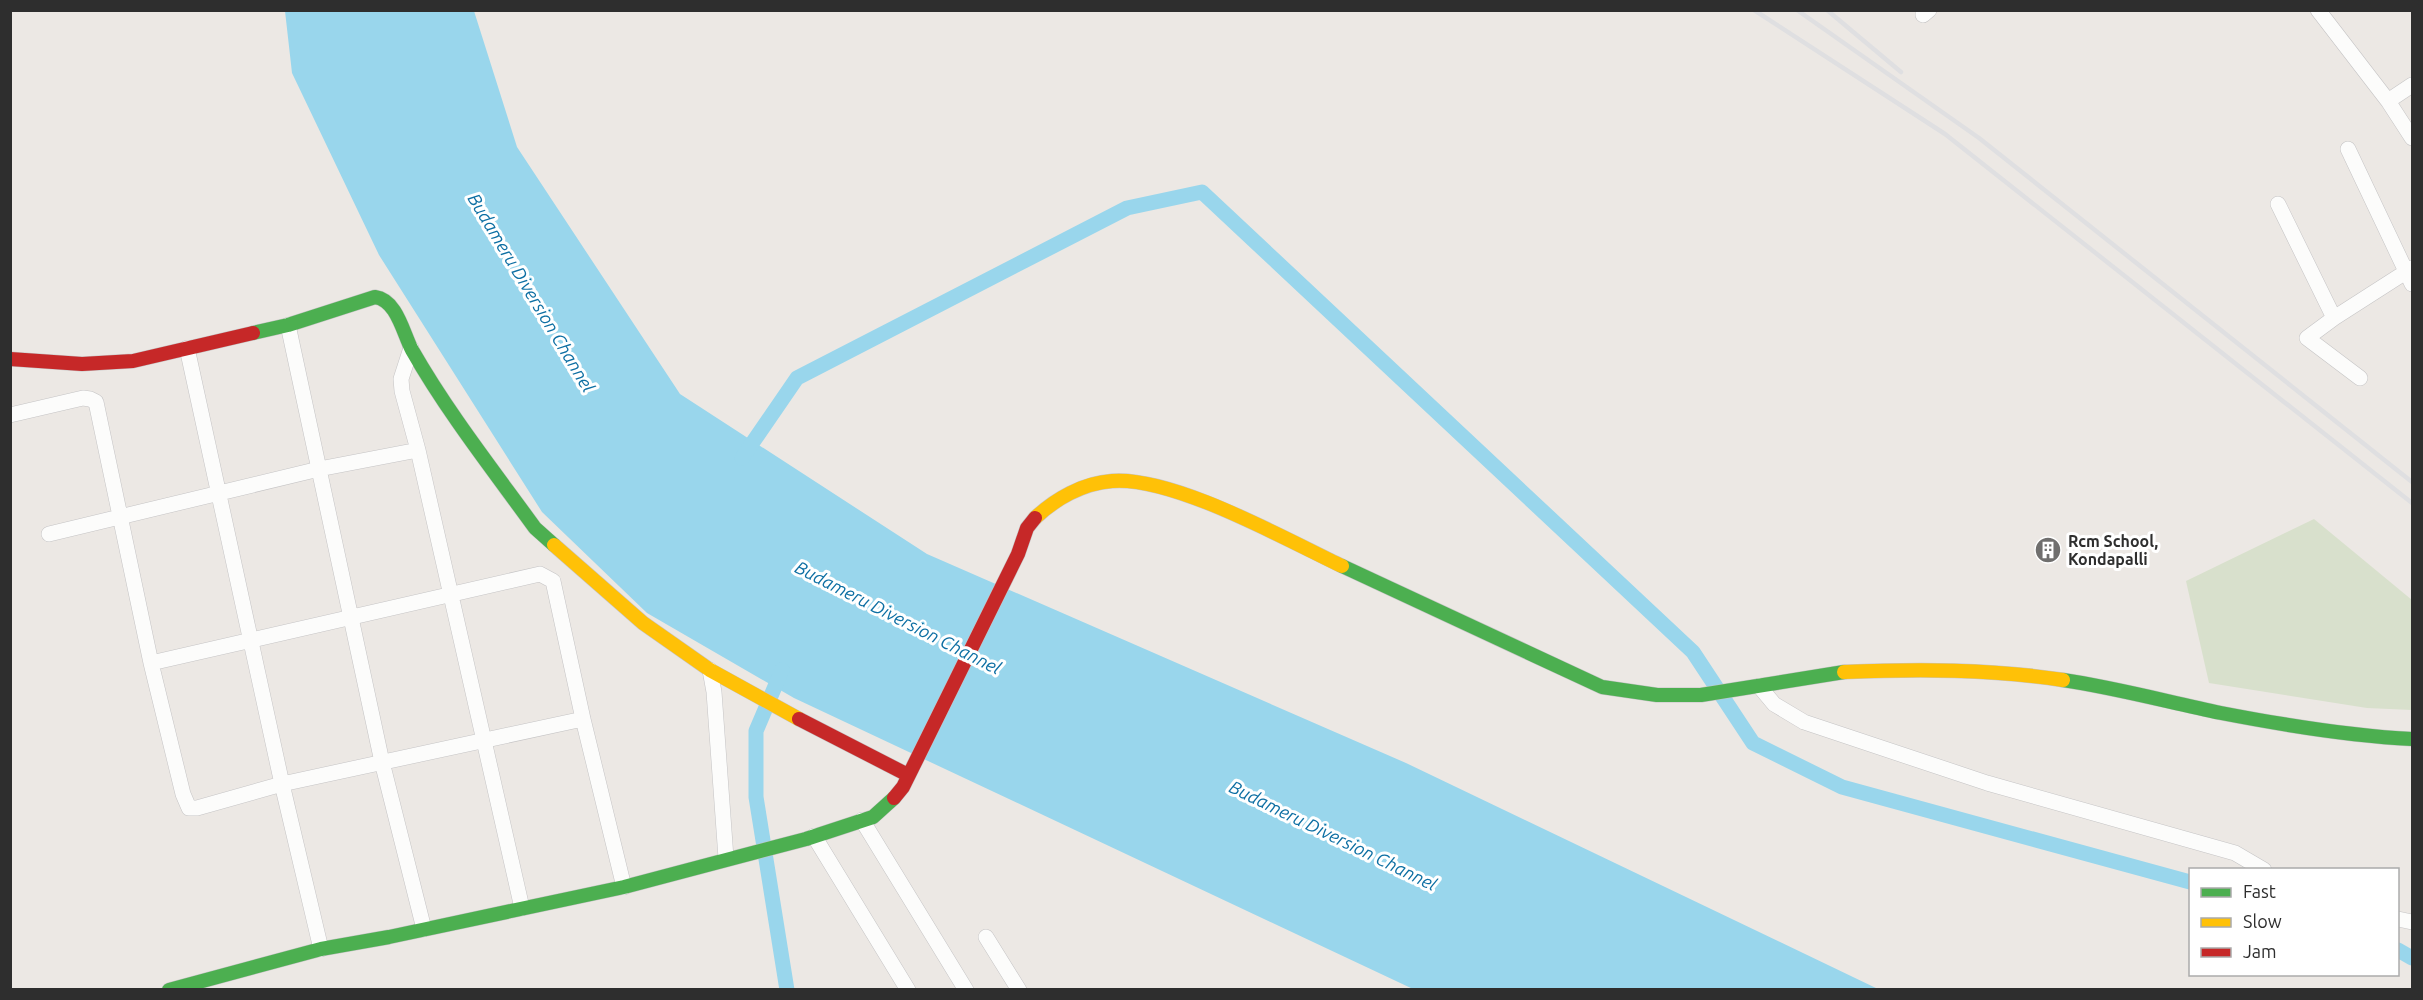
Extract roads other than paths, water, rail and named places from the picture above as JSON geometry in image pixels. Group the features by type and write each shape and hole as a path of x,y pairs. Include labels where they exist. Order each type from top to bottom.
{"main road":[{"path":"10,359 82,364 134,361 288,325 375,297 383,298 392,307 411,348 437,392 535,528 643,623 710,670 754,696 908,775"},
{"path":"174,989 321,949 624,887 784,845 873,817 886,807 903,787 1018,554 1028,528 1044,509 1074,491 1113,480 1156,487 1211,505 1602,687 1657,695 1701,695 1836,672 1925,669 2030,675 2102,686 2245,717 2371,737 2412,739"}],"street":[{"path":"2318,10 2388,101 2412,138"},
{"path":"2388,101 2412,85"},
{"path":"2348,149 2410,275 2334,318 2307,338 2360,378"},
{"path":"2278,204 2334,318"},
{"path":"288,325 382,762 424,929"},
{"path":"187,348 282,784 321,949"},
{"path":"411,348 402,385 522,908"},
{"path":"10,415 83,398 96,402 150,663 183,794 189,808 282,784 583,719"},
{"path":"49,534 320,469 418,450"},
{"path":"150,663 540,574 553,581 583,719 624,887"},
{"path":"710,670 716,704 730,858"},
{"path":"1759,686 1774,704 1804,722 1987,783 2235,853 2261,868"},
{"path":"862,820 966,990"},
{"path":"814,836 909,990"},
{"path":"986,937 1018,990"}],"water":[{"name":"Budameru Diversion Channel","path":"285,11 474,11 517,147 680,394 927,554 1406,763 1878,989 1413,989 794,698 647,613 542,512 379,255 292,73"}],"waterway":[{"path":"742,458 797,378 1127,208 1202,192 1693,652 1753,743 1842,787 2189,882"},
{"path":"782,670 756,731 756,797 787,990"},
{"path":"2399,951 2412,958"}],"railway":[{"path":"1754,10 1945,134 2412,503"},
{"path":"1797,10 1979,138 2412,482"},
{"path":"1827,10 1901,72"}],"place":[{"name":"Rcm School, Kondapalli","path":"2048,550"}]}
